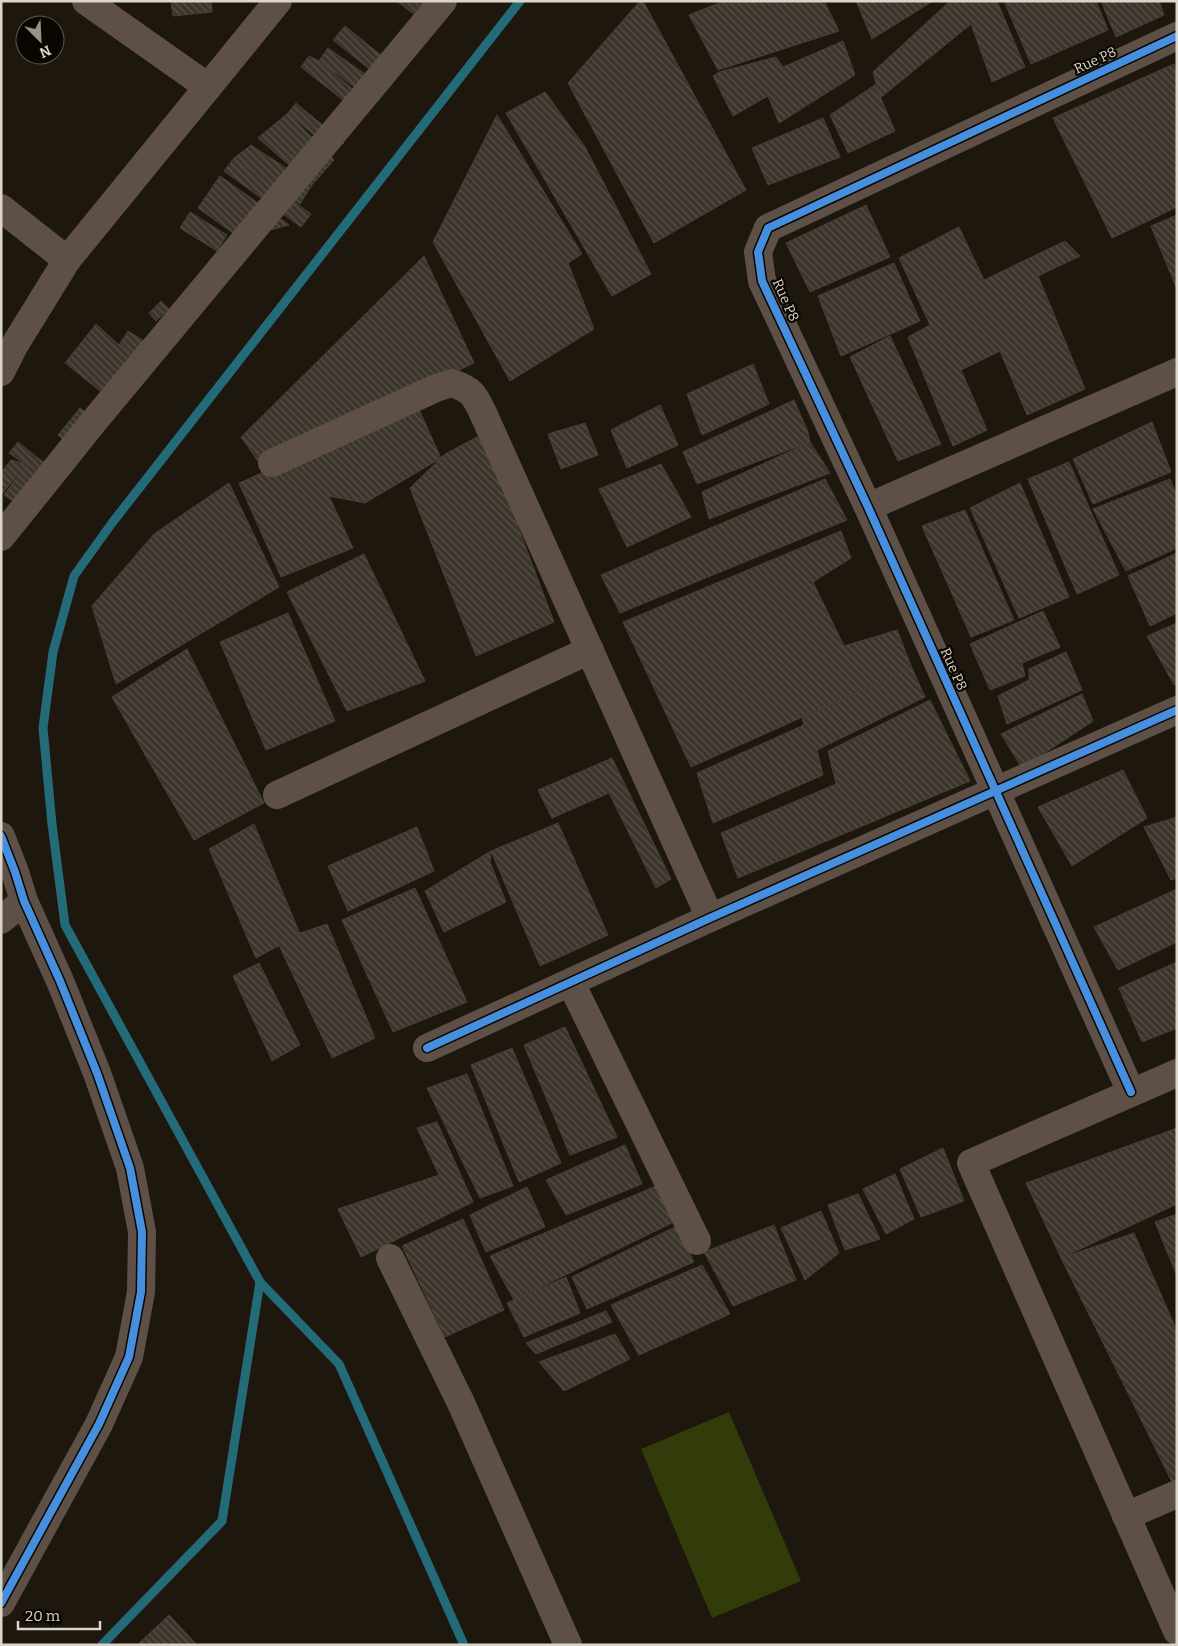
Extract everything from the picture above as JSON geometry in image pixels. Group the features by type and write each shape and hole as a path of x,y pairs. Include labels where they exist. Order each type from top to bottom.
{"street":[{"path":"86,1 208,88"},
{"path":"1,372 14,346 67,260 278,1"},
{"path":"1,537 95,420 443,1"},
{"name":"Rue P8","path":"1131,1092 868,508 762,281 758,252 768,228 1177,36"},
{"path":"1,208 67,260"},
{"path":"868,508 1177,372"},
{"path":"272,463 436,388 452,383 467,388 477,400 483,413 710,918"},
{"path":"277,795 590,650"},
{"path":"427,1048 710,918 1177,710"},
{"path":"1,836 24,901 60,981 97,1073 130,1168 142,1232 141,1292 129,1357 99,1424 1,1603"},
{"path":"1,920 24,901"},
{"path":"571,983 697,1241"},
{"path":"1177,1073 971,1163 1177,1631"},
{"path":"390,1258 461,1403 568,1645"},
{"path":"1126,1516 1177,1494"}],"green space":[{"path":"729,1412 801,1581 712,1618 641,1449"}],"building":[{"path":"171,1 211,1 212,12 173,16"},
{"path":"397,1 430,1 431,28"},
{"path":"640,1 643,1 746,190 654,243 568,83"},
{"path":"724,1 824,1 839,31 718,70 689,15"},
{"path":"856,1 933,1 872,39"},
{"path":"950,1 997,1 1025,67 992,82 971,24 880,98 873,72"},
{"path":"1004,1 1096,1 1108,30 1031,64"},
{"path":"1101,1 1159,1 1164,15 1116,37"},
{"path":"345,26 398,69 387,83 333,40"},
{"path":"843,41 855,75 779,123 768,96 733,116 713,76 719,72 776,57 783,67"},
{"path":"328,48 382,86 372,100 319,61"},
{"path":"309,56 319,61 367,101 358,112 301,67"},
{"path":"1174,64 1177,72 1177,207 1112,238 1053,118"},
{"path":"875,85 895,131 848,153 830,115"},
{"path":"545,92 585,147 651,274 612,296 506,113"},
{"path":"296,103 344,143 332,150 288,113"},
{"path":"288,113 334,160 312,185 258,138"},
{"path":"497,115 582,254 568,263 594,329 510,381 433,242"},
{"path":"823,118 840,157 768,185 752,148"},
{"path":"251,145 312,185 300,204 234,158"},
{"path":"234,158 311,214 301,227 224,171"},
{"path":"220,176 289,225 240,238 198,208"},
{"path":"866,205 890,257 810,292 786,243"},
{"path":"190,212 227,235 217,251 180,228"},
{"path":"1177,215 1177,287 1176,287 1151,226"},
{"path":"959,227 984,280 1065,241 1080,256 1038,276 1085,389 1027,415 1000,351 961,370 987,430 953,446 908,337 930,325 899,258"},
{"path":"424,256 474,363 260,464 241,437"},
{"path":"894,263 920,321 841,356 818,296"},
{"path":"161,301 169,309 156,321 149,313"},
{"path":"96,324 119,345 149,364 119,406 65,363"},
{"path":"128,331 158,350 149,364 119,345"},
{"path":"890,336 941,444 898,461 850,357"},
{"path":"753,364 769,404 702,435 687,394"},
{"path":"794,400 808,432 810,442 697,484 683,452"},
{"path":"417,405 441,458 365,503 329,496 353,548 281,577 239,483"},
{"path":"660,405 678,445 627,468 611,430"},
{"path":"80,408 93,418 70,445 58,435"},
{"path":"1152,422 1171,472 1093,504 1073,459"},
{"path":"585,423 598,455 561,469 548,434"},
{"path":"483,434 554,622 476,656 410,488 445,454"},
{"path":"18,442 52,469 41,475 9,453"},
{"path":"810,442 830,473 709,519 702,492"},
{"path":"11,460 27,464 1,495 1,473"},
{"path":"1069,462 1119,575 1077,594 1028,479"},
{"path":"27,464 41,475 19,505 4,495"},
{"path":"661,464 691,517 627,547 599,489"},
{"path":"825,479 847,520 620,613 601,575"},
{"path":"1170,479 1177,496 1177,548 1126,571 1093,509"},
{"path":"229,483 279,587 116,684 92,606 154,534"},
{"path":"1020,483 1069,597 1019,618 970,508"},
{"path":"965,510 1014,620 971,637 922,526"},
{"path":"841,531 851,558 813,582 844,646 897,630 912,668 691,767 623,622"},
{"path":"1177,553 1177,613 1150,626 1128,576"},
{"path":"364,554 425,681 347,711 287,592"},
{"path":"1043,611 1060,647 1022,663 1025,676 990,690 970,644"},
{"path":"288,613 335,721 266,750 220,642"},
{"path":"1177,623 1177,683 1174,685 1147,636"},
{"path":"187,649 264,803 194,840 112,697"},
{"path":"1066,652 1082,690 1007,724 998,696 1029,680 1029,669"},
{"path":"912,668 925,697 817,750 823,775 713,823 697,773 804,725 802,718"},
{"path":"1082,694 1093,721 1022,768 1001,734"},
{"path":"930,700 970,781 738,878 721,833 836,784 828,751"},
{"path":"612,758 671,879 656,888 609,793 552,818 538,790"},
{"path":"1123,770 1147,818 1072,866 1038,807"},
{"path":"1177,817 1177,878 1171,880 1144,827"},
{"path":"558,823 608,935 540,966 491,851"},
{"path":"254,824 300,934 256,958 209,849"},
{"path":"417,827 434,871 348,911 328,866"},
{"path":"491,851 490,862 506,902 444,932 425,891"},
{"path":"415,888 467,1002 393,1032 342,920"},
{"path":"1177,889 1177,942 1118,970 1094,927"},
{"path":"327,924 375,1038 332,1058 277,941"},
{"path":"1177,962 1177,1028 1142,1042 1119,988"},
{"path":"259,963 300,1045 272,1061 233,976"},
{"path":"565,1027 617,1137 570,1155 524,1045"},
{"path":"512,1048 561,1163 519,1182 471,1065"},
{"path":"467,1074 513,1186 480,1198 427,1088"},
{"path":"437,1122 473,1202 361,1257 338,1209 439,1175 417,1128"},
{"path":"1177,1128 1177,1204 1061,1258 1026,1183"},
{"path":"625,1145 642,1184 566,1215 546,1180"},
{"path":"943,1148 964,1201 921,1217 900,1169"},
{"path":"895,1174 914,1219 886,1234 863,1189"},
{"path":"663,1183 680,1219 514,1300 490,1256"},
{"path":"527,1187 545,1227 486,1252 470,1215"},
{"path":"858,1194 880,1239 845,1250 828,1205"},
{"path":"821,1211 839,1253 805,1280 781,1228"},
{"path":"1177,1214 1177,1276 1155,1222"},
{"path":"463,1219 504,1310 445,1337 402,1246"},
{"path":"774,1225 796,1280 733,1306 704,1252"},
{"path":"677,1226 694,1262 587,1309 572,1277"},
{"path":"1134,1233 1177,1331 1177,1483 1173,1484 1061,1258"},
{"path":"702,1265 730,1314 639,1355 611,1305"},
{"path":"566,1277 580,1313 524,1337 507,1303"},
{"path":"606,1311 612,1322 536,1354 526,1343"},
{"path":"615,1334 630,1359 564,1391 539,1362"},
{"path":"169,1615 197,1645 137,1645"}],"waterway":[{"path":"464,1645 339,1364 260,1282 65,925 52,824 43,728 53,652 74,576 112,523 520,1"},
{"path":"102,1645 222,1521 260,1282"}],"cycle path":[{"path":"1131,1092 868,507 762,281 758,252 768,228 1177,36"},
{"path":"427,1048 710,918 1177,710"},
{"path":"1,836 24,901 60,981 97,1073 130,1168 142,1232 141,1292 129,1357 99,1424 1,1603"}]}
